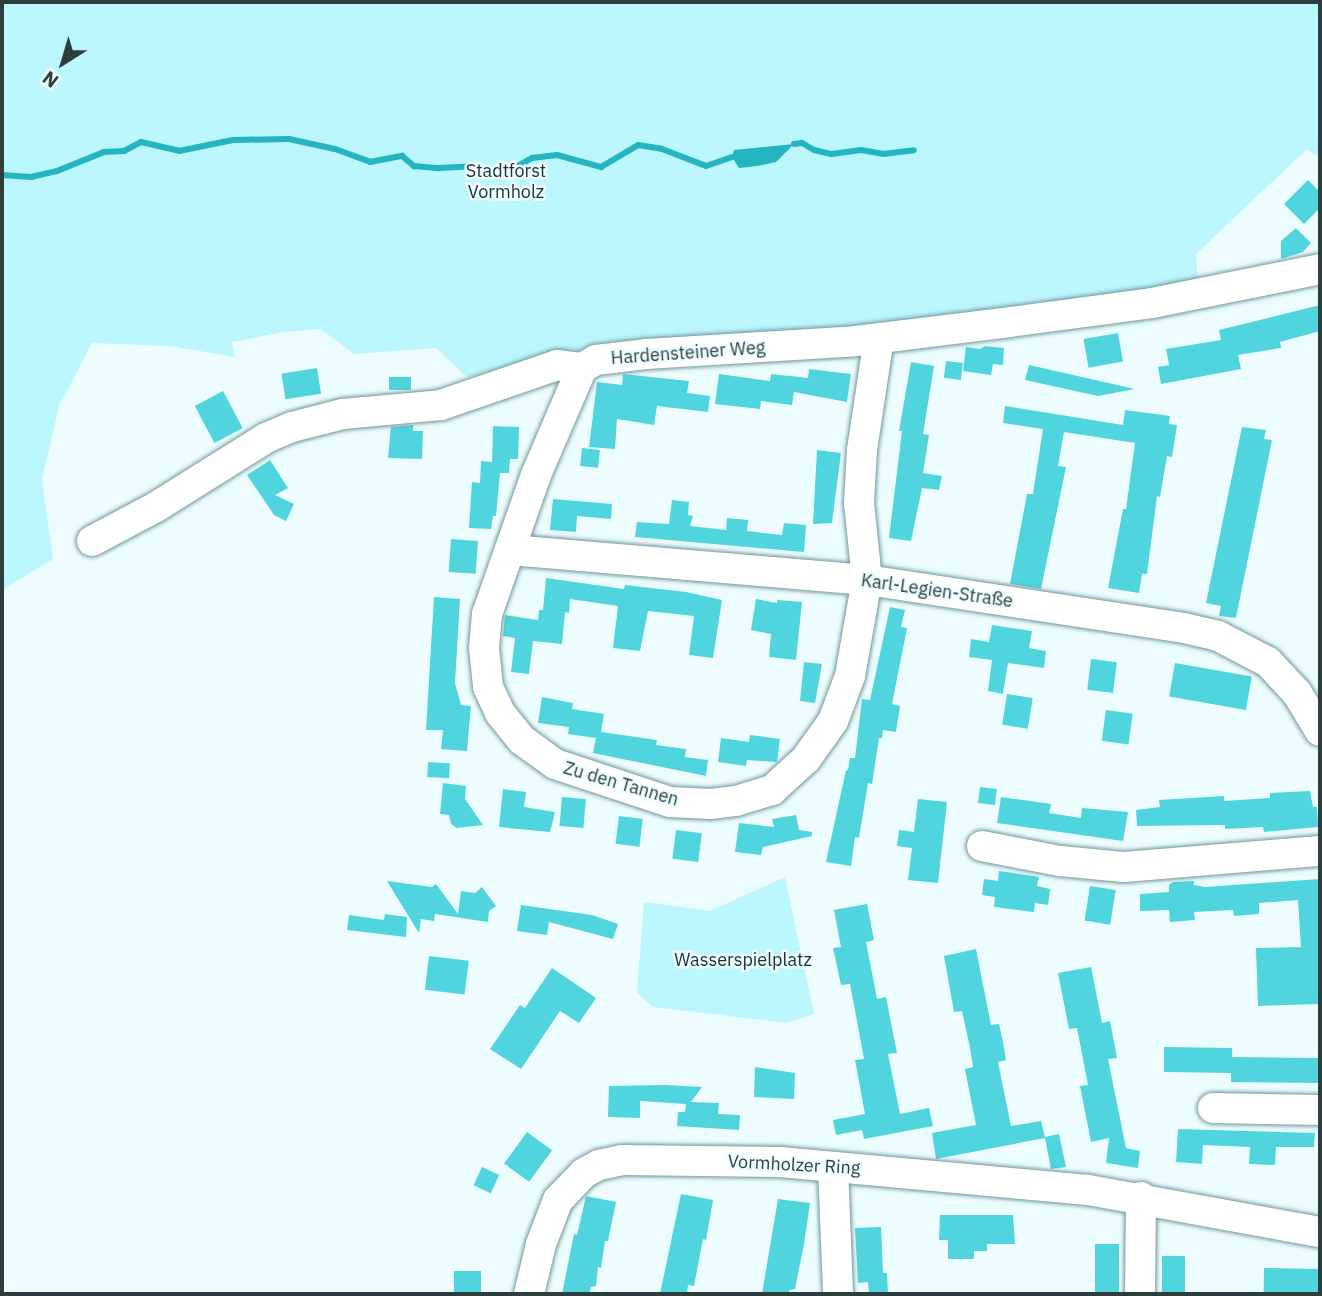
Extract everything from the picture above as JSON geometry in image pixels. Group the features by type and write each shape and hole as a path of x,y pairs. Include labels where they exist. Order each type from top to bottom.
{"street":[{"name":"Hardensteiner Weg","path":"92,541 156,507 265,439 292,427 343,414 441,405 557,365 582,368 596,360 646,354 879,338 1152,303 1320,269"},
{"name":"Zu den Tannen","path":"582,368 561,411 487,614 484,648 488,687 500,713 522,740 555,764 670,802 711,804 736,801 772,790 806,760 833,721 850,677 867,580 860,490 862,450 879,338"},
{"name":"Karl-Legien-Straße","path":"510,550 867,580 1184,628 1218,636 1268,662 1297,693 1320,731"},
{"path":"982,846 1060,861 1124,867 1320,851"},
{"path":"1213,1108 1320,1110"},
{"name":"Vormholzer Ring","path":"529,1294 541,1244 558,1200 569,1185 599,1165 622,1160 780,1162 1141,1197 1320,1232"},
{"path":"833,1167 838,1294"},
{"path":"1140,1294 1141,1197"}],"green space":[{"name":"Stadtforst Vormholz","path":"2,2 1320,2 1320,158 1307,149 1196,254 1198,284 961,322 591,348 467,377 436,348 354,354 321,329 284,332 232,342 235,357 170,346 92,343 59,406 42,480 53,559 2,590"},
{"name":"Wasserspielplatz","path":"785,877 814,1014 787,1023 653,1007 637,993 644,902 710,911"}],"water":[{"path":"794,144 776,162 757,166 739,168 732,157 734,150"}],"building":[{"path":"1308,180 1320,192 1320,208 1304,224 1284,204"},
{"path":"1296,228 1311,243 1303,252 1281,259 1281,241"},
{"path":"1320,305 1320,331 1280,342 1281,348 1238,355 1241,369 1161,384 1158,367 1169,365 1166,349 1221,340 1219,330"},
{"path":"1118,333 1123,362 1089,368 1084,339"},
{"path":"985,346 1004,348 1003,365 993,364 991,375 963,371 966,347 980,349"},
{"path":"946,361 963,363 961,380 944,378"},
{"path":"911,362 934,366 923,434 929,435 923,473 942,476 939,490 922,488 911,541 889,538 902,431 899,431"},
{"path":"1029,365 1135,389 1098,396 1025,380"},
{"path":"317,368 321,394 286,399 281,374"},
{"path":"809,369 851,374 847,402 794,392 792,405 761,401 760,409 715,404 719,374 770,381 771,374 808,378"},
{"path":"623,374 689,381 687,393 710,396 708,412 657,406 654,425 617,419 615,449 589,447 597,382 622,385"},
{"path":"389,377 411,377 411,390 389,390"},
{"path":"223,391 243,428 214,443 195,406"},
{"path":"1005,406 1123,425 1125,410 1170,416 1169,424 1177,425 1172,457 1167,456 1160,497 1157,496 1147,574 1142,574 1139,593 1108,588 1123,509 1126,509 1135,443 1064,432 1058,466 1066,467 1041,589 1010,584 1027,494 1033,494 1043,429 1003,423"},
{"path":"413,425 413,431 423,431 422,459 388,458 391,427"},
{"path":"493,426 519,427 518,459 510,459 509,473 500,473 496,516 493,516 491,529 469,528 472,482 480,483 481,461 492,462"},
{"path":"1242,427 1266,430 1264,439 1272,440 1236,618 1219,616 1221,606 1206,603"},
{"path":"582,448 600,450 598,468 580,466"},
{"path":"817,450 841,453 832,523 813,524"},
{"path":"270,460 288,488 275,495 294,504 286,521 274,515 247,475"},
{"path":"553,499 612,504 611,519 577,516 576,532 550,530"},
{"path":"672,500 689,502 688,515 693,516 690,526 726,530 727,518 748,520 747,531 782,535 784,523 806,525 804,552 635,537 637,522 669,524"},
{"path":"451,539 478,541 476,574 449,572"},
{"path":"546,578 624,589 625,585 686,592 722,600 713,658 689,655 694,616 648,611 640,651 613,648 618,606 570,599 569,613 565,612 562,644 533,641 529,674 511,672 515,638 503,636 505,615 538,620 539,610 543,610"},
{"path":"434,597 460,599 455,683 461,705 471,706 467,751 441,749 443,730 426,730"},
{"path":"756,599 777,603 777,600 802,602 796,660 769,657 771,634 751,630"},
{"path":"890,607 905,610 901,627 907,628 892,704 900,706 896,732 883,730 882,738 879,738 872,784 868,783 859,838 855,837 851,866 826,862 846,770 850,758 855,758 862,699 870,700"},
{"path":"992,625 1032,631 1029,648 1046,651 1044,668 1008,663 1003,694 988,691 992,660 969,657 971,639 989,642"},
{"path":"1091,659 1117,662 1113,693 1087,690"},
{"path":"804,662 822,664 815,703 800,701"},
{"path":"1175,663 1252,677 1246,710 1169,696"},
{"path":"1007,694 1033,698 1028,729 1002,725"},
{"path":"542,697 573,703 572,709 604,714 601,732 657,740 656,745 686,749 685,757 708,760 706,776 593,753 596,738 568,734 569,727 538,723"},
{"path":"1106,710 1133,714 1128,744 1102,741"},
{"path":"750,735 780,739 777,762 747,760 746,766 718,762 721,738 749,742"},
{"path":"428,762 450,763 449,778 427,777"},
{"path":"443,783 466,786 465,799 483,825 457,828 451,824 449,815 440,814"},
{"path":"980,787 997,789 995,805 978,803"},
{"path":"503,789 526,792 524,807 555,812 550,832 499,827"},
{"path":"1310,791 1313,807 1317,807 1318,827 1264,832 1263,827 1225,829 1225,825 1137,826 1136,810 1160,807 1159,800 1224,796 1224,801 1270,798 1270,793"},
{"path":"562,797 586,799 583,828 559,826"},
{"path":"1001,797 1051,804 1049,813 1081,818 1082,808 1128,812 1123,841 997,823"},
{"path":"918,799 947,802 938,883 908,880 912,848 897,846 899,830 914,832"},
{"path":"796,815 799,830 812,832 812,836 763,847 761,855 735,852 739,823 774,827 772,819"},
{"path":"619,816 643,819 639,847 616,844"},
{"path":"676,830 702,833 698,862 672,859"},
{"path":"999,871 1039,877 1037,886 1050,889 1048,905 1035,903 1034,912 994,907 995,897 982,895 984,879 998,881"},
{"path":"1320,879 1320,1004 1258,1006 1256,948 1301,947 1298,900 1259,903 1259,914 1234,916 1233,910 1194,912 1195,920 1170,922 1169,910 1140,911 1140,894 1169,892 1169,885 1173,882 1194,881 1194,885 1205,887"},
{"path":"387,881 432,887 436,884 458,914 461,891 475,893 482,887 496,906 489,911 488,922 435,914 434,921 421,919 419,933"},
{"path":"1090,886 1116,890 1110,925 1085,921"},
{"path":"867,904 874,940 866,942 877,999 886,997 897,1053 888,1054 900,1114 929,1108 933,1126 864,1139 862,1130 836,1135 833,1120 865,1114 855,1060 864,1059 850,984 841,985 833,948 841,947 834,910"},
{"path":"521,905 592,915 618,924 613,939 549,922 547,935 517,931"},
{"path":"385,914 407,917 406,937 347,930 349,915 384,920"},
{"path":"976,949 991,1025 999,1024 1003,1042 1006,1060 998,1062 1011,1126 1041,1121 1045,1137 1059,1134 1066,1167 1051,1169 1045,1138 936,1159 932,1133 976,1125 965,1069 973,1067 970,1048 962,1011 954,1012 944,956"},
{"path":"429,956 469,961 465,995 425,990"},
{"path":"1091,967 1102,1023 1110,1021 1117,1058 1108,1059 1126,1148 1140,1151 1138,1168 1106,1163 1109,1138 1091,1142 1080,1086 1088,1085 1077,1028 1069,1029 1058,973"},
{"path":"552,968 596,998 579,1023 560,1011 521,1069 490,1049 520,1005 525,1008"},
{"path":"1164,1047 1232,1048 1232,1057 1320,1058 1320,1083 1231,1082 1231,1073 1164,1072"},
{"path":"755,1067 795,1073 794,1099 754,1097"},
{"path":"609,1086 702,1087 691,1102 719,1103 718,1114 740,1115 739,1130 677,1126 678,1112 685,1112 686,1104 640,1101 640,1118 608,1117"},
{"path":"1178,1129 1315,1133 1314,1147 1276,1147 1275,1165 1249,1164 1250,1147 1203,1145 1202,1164 1176,1162"},
{"path":"527,1132 552,1150 529,1182 504,1164"},
{"path":"482,1167 499,1175 491,1193 474,1185"},
{"path":"681,1194 713,1200 706,1240 703,1239 694,1286 688,1285 687,1294 660,1294"},
{"path":"586,1196 616,1202 608,1241 605,1241 601,1268 598,1267 596,1286 591,1287 589,1294 562,1294 574,1234 577,1235"},
{"path":"778,1199 810,1203 804,1244 795,1289 789,1290 789,1294 762,1294"},
{"path":"940,1215 1013,1215 1015,1244 987,1244 987,1251 974,1251 974,1259 948,1259 948,1240 939,1240"},
{"path":"881,1227 883,1273 887,1273 888,1294 869,1294 868,1282 858,1283 855,1228"},
{"path":"1095,1244 1119,1244 1119,1294 1095,1294"},
{"path":"1162,1256 1185,1256 1185,1294 1162,1294"},
{"path":"1264,1268 1320,1269 1320,1294 1264,1294"},
{"path":"454,1271 481,1271 481,1294 454,1294"}],"waterway":[{"path":"2,175 31,177 57,171 104,152 124,151 141,142 179,151 233,140 289,139 335,149 370,162 402,156 414,166 473,166 483,171"},
{"path":"794,144 802,143 814,150 832,154 861,150 883,154 914,150"},
{"path":"512,169 532,158 557,155 601,167 638,145 662,149 706,166 732,157"}]}
